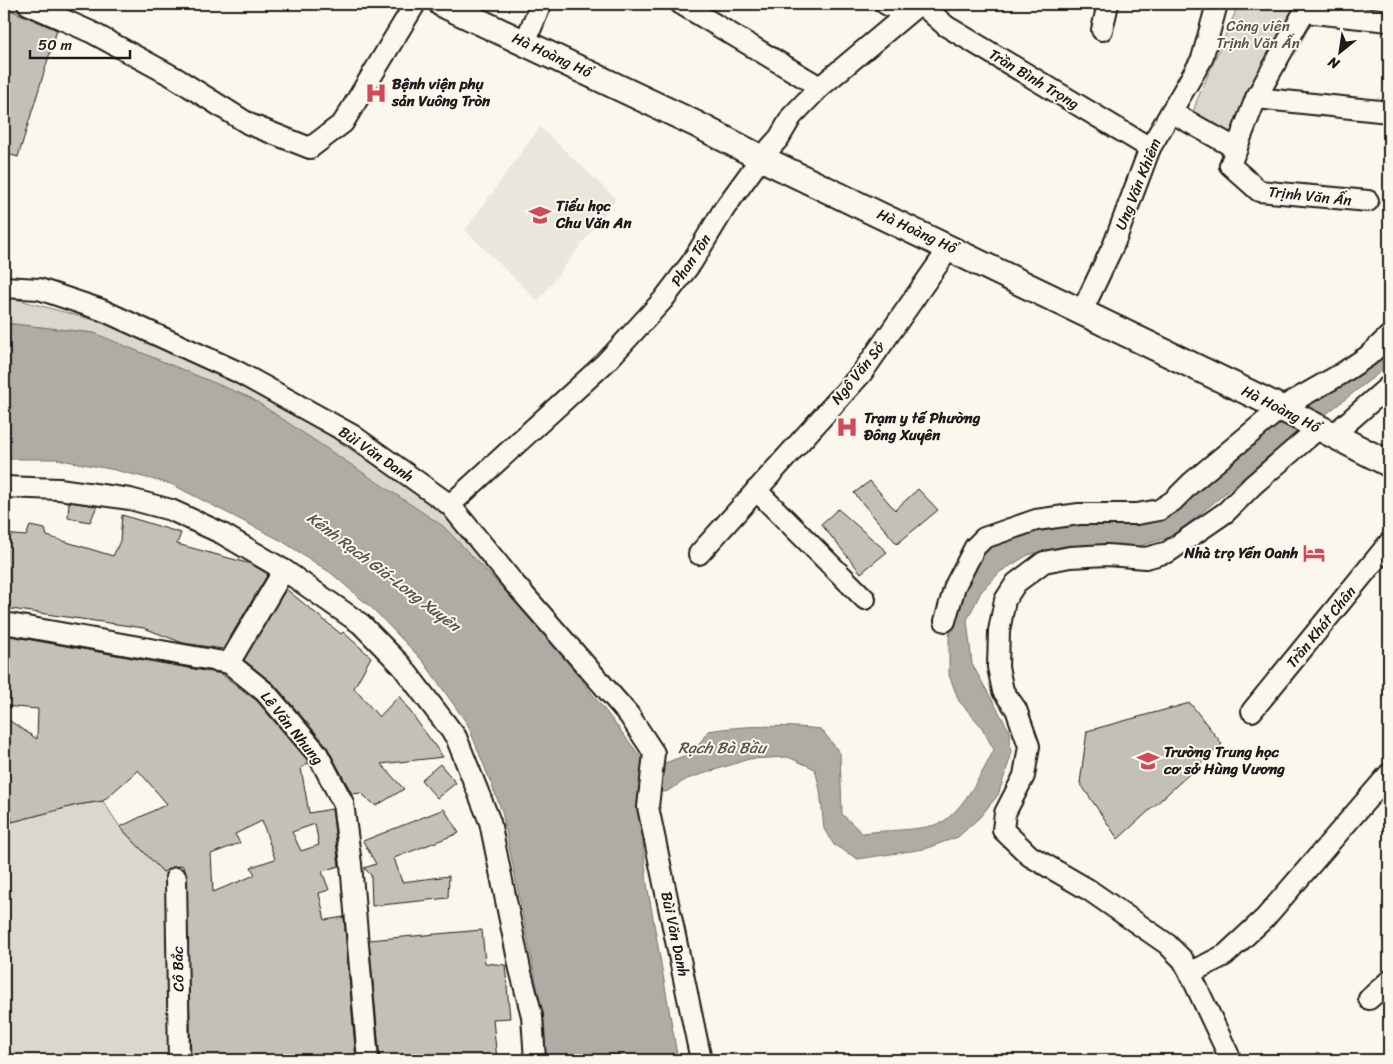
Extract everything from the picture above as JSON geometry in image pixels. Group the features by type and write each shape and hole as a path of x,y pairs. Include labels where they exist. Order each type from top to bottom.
{"main road":[{"name":"Hà Hoàng Hổ","path":"442,4 525,42 704,128 761,158 1283,408 1389,464"}],"street":[{"path":"28,4 91,32 174,77 249,124 310,148 344,123 415,4"},
{"path":"525,42 541,4"},
{"path":"681,4 820,87"},
{"name":"Trần Bình Trọng","path":"886,4 915,7 1150,148"},
{"path":"1102,30 1108,4"},
{"name":"Ung Văn Khiêm","path":"1082,311 1114,244 1150,148 1202,59 1216,4"},
{"name":"Phan Tôn","path":"450,505 606,362 640,326 692,262 724,209 761,158 779,138 792,116 820,87 915,7"},
{"path":"1304,8 1389,21"},
{"name":"Trịnh Văn Ấn","path":"1304,8 1256,98 1230,165 1259,191 1368,201"},
{"path":"1256,98 1389,112"},
{"path":"1171,112 1237,149"},
{"name":"Ngô Văn Sở","path":"699,554 862,373 950,247"},
{"name":"Bùi Văn Danh","path":"4,287 39,289 102,310 238,372 352,435 450,505 513,582 629,715 654,753 648,807 701,1060"},
{"path":"945,621 955,586 975,547 984,538 1036,520 1079,514 1137,514 1159,510 1283,408 1368,356 1389,336"},
{"path":"1231,1060 1183,960 1167,944 1089,890 1030,856 1003,830 1005,814 1024,776 1029,746 1016,709 1003,691 998,667 1000,631 1005,600 1016,583 1044,562 1070,557 1107,555 1146,558 1168,552 1226,512 1253,485 1323,430 1389,386"},
{"path":"4,487 59,489 130,499 171,510 222,533 284,570 361,624 401,665 456,737 490,822 520,969 532,1016 536,1060"},
{"path":"756,490 865,599"},
{"name":"Trần Khát Chân","path":"1252,711 1389,542"},
{"path":"229,662 284,570"},
{"name":"Lê Văn Nhung","path":"4,623 229,662 265,692 317,753 343,803 354,892 368,1060"},
{"path":"1190,973 1226,955 1265,918 1389,774"},
{"name":"Cô Bắc","path":"176,878 180,1060"},
{"path":"1370,999 1389,981"}],"shaded area":[{"name":"Tiểu học Chu Văn An","path":"540,127 616,199 538,301 465,230"}],"green space":[{"name":"Công viên Trịnh Văn Ấn","path":"1236,4 1305,4 1237,149 1190,122 1197,100 1235,13"},
{"path":"4,296 98,321 254,386 447,513 544,631 94,333 4,323"},
{"path":"103,801 120,827 172,881 176,1060 4,1060 4,824 77,805"}],"water":[{"path":"4,323 94,333 251,398 443,526 544,631 640,756 665,763 694,752 708,731 764,726 821,729 840,753 842,814 862,833 917,828 935,825 944,821 953,814 969,793 994,750 981,726 959,701 949,675 949,639 952,614 977,555 1001,538 1038,527 1139,517 1313,401 1389,346 1389,365 1230,489 1174,536 1123,551 1064,546 1028,555 1000,572 981,592 967,620 972,664 1010,732 1011,756 998,795 980,817 958,837 924,849 858,859 834,845 824,829 820,790 815,769 788,757 749,759 687,779 666,792 638,791 647,884 678,1060 546,1060 544,1022 502,811 468,725 423,661 374,610 331,573 282,541 171,484 115,470 56,459 4,459"}],"building":[{"path":"4,7 57,30 18,157 4,153"},
{"path":"870,481 895,510 918,489 938,510 897,544 854,493"},
{"path":"69,502 97,506 90,522 68,518"},
{"path":"838,509 887,552 861,573 821,524"},
{"path":"122,515 181,533 177,544 251,564 268,574 223,649 183,643 144,628 4,608 4,534 26,536 30,526 45,529 47,536 113,556 120,541"},
{"path":"286,589 341,634 343,632 371,657 354,688 379,717 399,696 443,757 381,764 404,789 376,806 361,793 352,794 326,745 274,684 244,660"},
{"path":"4,635 222,674 257,701 309,763 301,768 309,813 332,809 339,866 322,871 329,890 319,893 325,920 344,917 356,1060 191,1060 186,872 182,865 163,872 120,827 167,804 138,770 103,801 77,805 12,822 4,781 4,717 37,739 38,709 4,706","holes":["262,821 275,859 251,867 255,875 213,892 211,854 240,843 235,834","315,824 319,845 301,851 292,832"]},
{"path":"1190,703 1222,744 1118,839 1080,783 1087,731"},
{"path":"440,764 456,783 437,798 421,780"},
{"path":"444,809 459,833 394,858 402,882 449,876 448,898 372,906 371,875 364,868 376,864 363,841"},
{"path":"482,930 485,963 505,965 510,1018 493,1019 497,1060 380,1060 369,940"}],"place":[{"name":"Bệnh viện phụ sản Vuông Tròn","path":"376,93"},
{"name":"Tiểu học Chu Văn An","path":"540,215"},
{"name":"Trạm y tế Phường Đông Xuyên","path":"847,427"},
{"name":"Nhà trọ Yến Oanh","path":"1314,553"},
{"name":"Trường Trung học cơ sở Hùng Vương","path":"1148,761"}],"water label":[{"name":"Kênh Rạch Giá-Long Xuyên","path":"384,571"},
{"name":"Rạch Bà Bầu","path":"722,747"}]}
